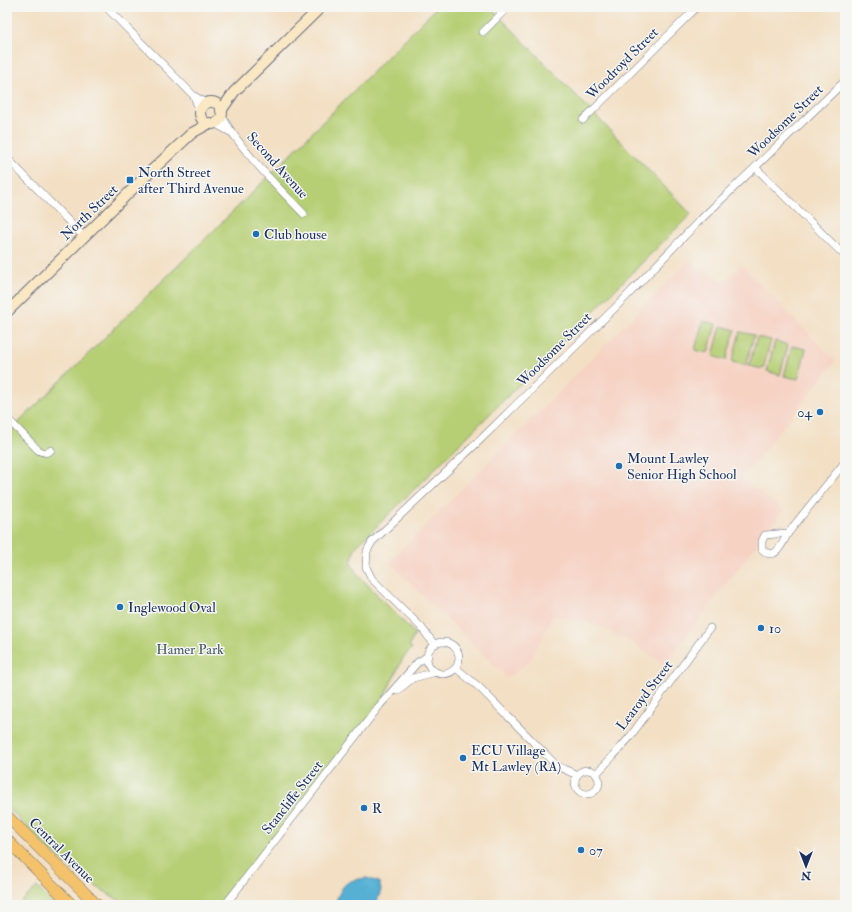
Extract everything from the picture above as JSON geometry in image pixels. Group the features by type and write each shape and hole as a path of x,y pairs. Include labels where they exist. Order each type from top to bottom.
{"main road":[{"path":"234,92 201,108 200,114 206,122 212,123 220,118 221,113 234,92 321,7"},
{"path":"210,103 220,107 221,113"},
{"name":"North Street","path":"192,133 200,114"},
{"name":"North Street","path":"7,312 192,133 212,123"},
{"name":"Central Avenue","path":"7,816 97,905"},
{"path":"7,840 72,905"}],"street":[{"path":"106,7 194,96 210,103"},
{"path":"483,32 508,7"},
{"name":"Woodroyd Street","path":"583,120 697,7"},
{"name":"Woodsome Street","path":"434,644 421,627 372,579 366,567 366,551 372,542 478,442 618,304 697,223 845,81"},
{"path":"194,96 200,114"},
{"name":"Second Avenue","path":"221,113 232,134 268,177 304,214"},
{"name":"Second Avenue","path":"212,123 232,134"},
{"path":"7,158 84,236"},
{"path":"756,168 845,256"},
{"path":"7,418 42,453 48,453 51,450"},
{"path":"788,533 845,462"},
{"name":"Learoyd Street","path":"596,774 628,738 710,628"},
{"path":"434,644 444,641 454,645 460,654 459,664 456,668 475,684 557,766 577,775"},
{"name":"Stancliffe Street","path":"225,905 380,705 418,662 428,656 429,650 434,644"},
{"path":"428,656 428,664 436,672"},
{"name":"Stancliffe Street","path":"380,705 413,678 436,672 443,674 448,673 456,668"},
{"path":"586,770 596,774 599,781 597,788 592,793 586,794 579,792 575,785 575,778 577,775 586,770"}],"shaded area":[{"name":"Mount Lawley Senior High School","path":"689,261 724,282 741,265 836,361 742,478 783,511 664,665 630,641 594,624 553,615 530,661 507,678 389,562"}],"green space":[{"name":"Hamer Park","path":"437,7 488,7 499,16 691,214 355,548 351,563 357,574 415,634 409,646 412,648 403,658 380,705 222,905 127,905 82,878 42,843 7,807 7,436 16,427 15,426 268,177"},
{"path":"703,321 716,324 708,353 695,350"},
{"path":"721,326 735,330 726,360 713,356"},
{"path":"740,332 754,335 746,365 732,362"},
{"path":"757,337 771,340 763,369 749,366"},
{"path":"775,341 788,345 780,375 767,371"},
{"path":"792,346 806,349 798,379 784,376"},
{"path":"37,887 55,905 18,905"}],"water":[{"path":"367,878 379,882 381,890 376,905 334,905 342,888 348,882"}],"place":[{"name":"North Street after Third Avenue","path":"130,180"},
{"name":"Club house","path":"256,234"},
{"name":"04","path":"820,412"},
{"name":"Mount Lawley Senior High School","path":"619,466"},
{"name":"Inglewood Oval","path":"120,607"},
{"name":"10","path":"761,628"},
{"name":"ECU Village Mt Lawley (RA)","path":"463,758"},
{"name":"R","path":"364,808"},
{"name":"07","path":"581,850"}]}
